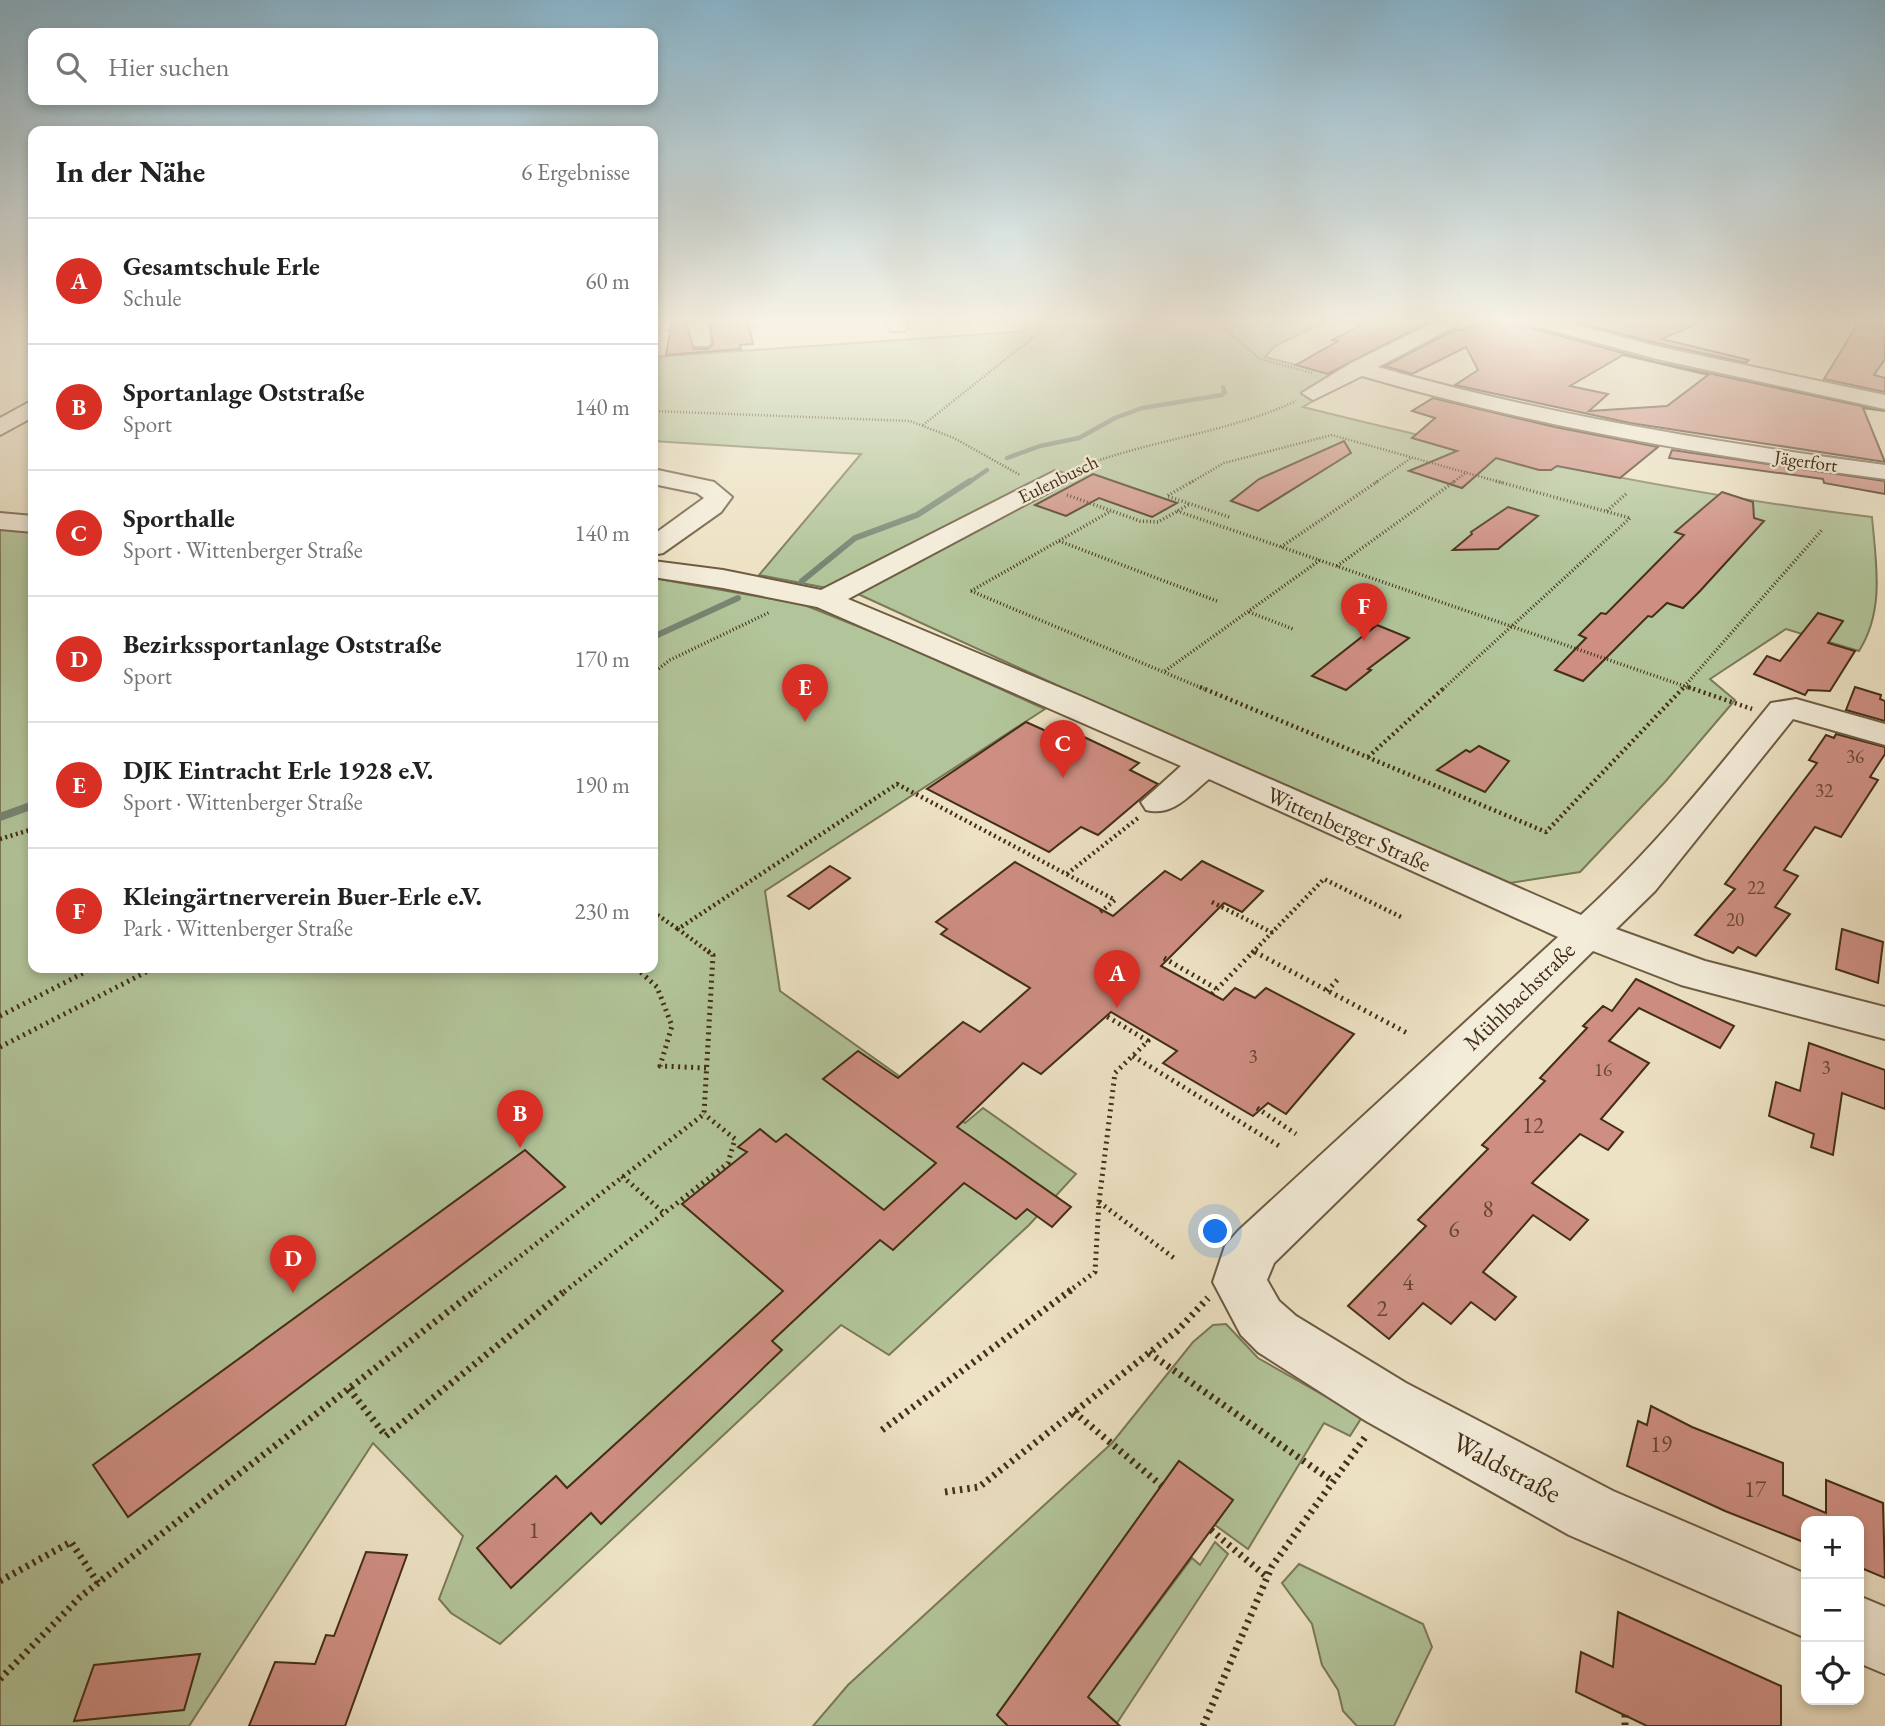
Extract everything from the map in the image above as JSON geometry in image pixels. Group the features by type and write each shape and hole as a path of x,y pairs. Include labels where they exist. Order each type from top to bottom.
{"street":[{"name":"Jägerfort","path":"1482,402 1579,424 1725,450 1885,472"},
{"path":"0,428 28,413"},
{"path":"658,478 705,487 719,497 712,506 658,544"},
{"name":"Eulenbusch","path":"825,600 1048,482"},
{"path":"0,521 28,524"},
{"name":"Wittenberger Straße","path":"658,570 723,579 825,600 1068,703 1585,933 1696,974 1885,1023"},
{"path":"1786,713 1885,735"},
{"name":"Mühlbachstraße","path":"1240,1282 1244,1262 1256,1248 1641,882 1786,713"},
{"path":"1158,802 1204,765"},
{"name":"Waldstraße","path":"1240,1282 1260,1318 1277,1334 1386,1402 1591,1513 1801,1604"},
{"path":"1864,1631 1885,1641"}],"path":[{"path":"923,425 953,402"},
{"name":"Eulenbusch","path":"1048,482 1107,455 1234,426 1271,415 1297,402"},
{"path":"658,411 892,419 923,425 1112,511 1140,521 1158,522 1190,504"},
{"path":"1229,517 1167,496 1224,463 1332,436 1468,471 1630,518 1368,757"},
{"path":"1281,547 1412,458"},
{"path":"1337,566 1468,471"},
{"path":"1606,511 1627,493"},
{"path":"1112,511 971,591 1546,832 1726,642 1822,530"},
{"path":"1177,511 1684,686 1786,713"},
{"path":"1059,541 1217,601"},
{"path":"1164,671 1320,560"},
{"path":"658,669 670,660 772,611 798,603 825,600"},
{"path":"1248,611 1293,629"},
{"path":"678,929 897,784 1115,900 1099,913"},
{"path":"1067,874 1158,802"},
{"path":"0,839 28,831"},
{"path":"1212,994 1324,879 1401,917"},
{"path":"1212,901 1273,933"},
{"path":"0,1679 38,1638 97,1583 704,1114 713,955 658,915"},
{"path":"1255,952 1409,1034"},
{"path":"1164,958 1217,989"},
{"path":"0,1016 83,973"},
{"path":"0,1047 144,973"},
{"path":"642,973 657,987 672,1026 660,1066 706,1068"},
{"path":"1327,991 1340,977"},
{"path":"882,1430 1096,1272 1099,1202 1115,1073 1148,1041 1106,1016"},
{"path":"1133,1056 1281,1147"},
{"path":"1257,1108 1296,1134"},
{"path":"348,1389 386,1436 728,1164 734,1139 704,1114"},
{"path":"622,1177 664,1213"},
{"path":"1099,1202 1174,1258"},
{"path":"945,1492 979,1487 1177,1331 1207,1299 1240,1282"},
{"path":"1149,1353 1331,1480"},
{"path":"1074,1412 1162,1486"},
{"path":"1203,1726 1267,1577 1331,1480 1370,1428"},
{"path":"1212,1530 1267,1577"},
{"path":"0,1581 71,1542 97,1583"},
{"path":"1625,1716 1625,1726"}],"green space":[{"path":"658,402 1312,402 1303,407 1586,471 1728,497 1872,517 1876,603 1873,619 1859,651 1786,629 1710,679 1735,700 1665,782 1580,872 1510,883 1074,693 858,594 759,575 861,454 658,441"},
{"path":"0,527 28,529 28,973 658,973 658,579 802,604 892,640 1045,709 765,891 780,991 965,1123 983,1108 1076,1174 1029,1225 889,1355 841,1325 500,1644 451,1613 439,1599 463,1536 373,1443 189,1726 0,1726"},
{"path":"1226,1324 1258,1358 1362,1417 1350,1436 1324,1423 1248,1549 1215,1525 1232,1501 1179,1461 997,1715 1008,1726 813,1726 848,1685 1112,1443 1193,1342 1213,1325"},
{"path":"1215,1542 1228,1554 1117,1723 1088,1697 1192,1558 1200,1565"},
{"path":"1299,1564 1423,1624 1432,1647 1394,1726 1357,1726 1343,1711 1338,1690 1322,1665 1312,1624 1282,1583"}],"building":[{"path":"1427,402 1448,402 1555,427 1658,447 1620,478 1557,466 1551,470 1539,470 1496,458 1462,488 1409,471 1457,451 1412,438 1435,418 1412,411"},
{"path":"1531,402 1600,402 1589,411 1667,406 1673,402 1841,402 1885,411 1863,408 1885,462 1630,423"},
{"path":"1344,441 1351,453 1258,511 1231,501 1259,479"},
{"path":"1672,450 1885,481 1885,494 1824,483 1823,479 1669,458"},
{"path":"1093,474 1177,503 1152,517 1099,498 1066,516 1035,505"},
{"path":"1722,492 1753,502 1754,518 1764,521 1700,591 1683,608 1667,603 1652,617 1648,616 1583,681 1555,670 1586,638 1579,635 1601,613 1606,614 1684,535 1675,532"},
{"path":"1508,507 1538,516 1498,549 1453,550 1472,534 1471,532"},
{"path":"1818,613 1843,621 1828,643 1855,651 1830,691 1808,690 1805,695 1754,674 1767,656 1780,661"},
{"path":"1377,625 1409,638 1368,669 1371,670 1346,690 1312,676"},
{"path":"1855,687 1881,695 1880,699 1885,701 1885,721 1846,710"},
{"path":"1026,722 1055,735 1065,728 1139,763 1130,770 1158,784 1098,835 1081,827 1049,852 927,789"},
{"path":"1836,734 1885,747 1885,754 1870,777 1878,780 1841,837 1815,827 1784,870 1798,876 1775,907 1790,914 1756,956 1738,947 1733,953 1695,935 1735,889 1725,884 1817,763 1809,760 1826,735 1834,738"},
{"path":"1479,746 1509,761 1485,792 1437,770 1466,750 1470,752"},
{"path":"1202,861 1263,891 1242,912 1224,903 1161,966 1223,1000 1235,988 1255,998 1266,988 1354,1034 1286,1114 1268,1103 1253,1116 1163,1063 1177,1051 1111,1012 1041,1074 1023,1063 957,1127 1071,1207 1052,1227 1027,1209 1016,1219 964,1183 893,1250 880,1240 772,1341 782,1350 601,1524 591,1513 511,1588 477,1548 556,1476 567,1488 783,1291 682,1204 747,1152 738,1147 760,1129 776,1142 786,1134 884,1210 936,1163 823,1079 858,1051 898,1078 963,1022 980,1032 1030,988 941,934 947,929 936,922 1015,862 1113,916 1165,871 1181,880"},
{"path":"830,866 850,878 809,909 788,896"},
{"path":"1842,929 1883,942 1878,983 1836,969"},
{"path":"1636,979 1734,1026 1720,1048 1639,1008 1609,1041 1649,1063 1601,1119 1623,1132 1608,1150 1580,1134 1532,1183 1588,1220 1570,1240 1533,1215 1483,1272 1516,1297 1495,1320 1471,1302 1451,1324 1423,1303 1389,1339 1348,1306 1426,1226 1418,1220 1488,1149 1482,1145 1545,1081 1540,1078 1587,1028 1583,1026 1603,1006 1612,1011"},
{"path":"1809,1043 1885,1070 1885,1109 1842,1093 1833,1155 1811,1147 1814,1134 1769,1116 1776,1082 1800,1091"},
{"path":"525,1150 565,1187 128,1517 93,1465"},
{"path":"1651,1406 1692,1427 1783,1463 1783,1495 1826,1513 1826,1480 1883,1503 1885,1578 1864,1569 1864,1516 1801,1516 1801,1541 1725,1511 1627,1466 1638,1421 1647,1425"},
{"path":"1179,1461 1233,1500 1088,1697 1120,1726 1008,1726 997,1715"},
{"path":"366,1552 407,1555 345,1726 249,1726 275,1662 315,1664 326,1635 334,1636"},
{"path":"1618,1612 1781,1686 1781,1726 1647,1726 1576,1692 1581,1652 1613,1667"},
{"path":"200,1654 184,1710 74,1721 94,1665"}],"waterway":[{"path":"1007,458 1040,446 1079,438 1115,418 1142,408 1182,402"},
{"path":"968,483 987,470"},
{"path":"802,581 855,538 917,515 970,481"},
{"path":"658,635 738,598"},
{"path":"0,817 28,807"}],"place":[{"name":"Kleingärtnerverein Buer-Erle e.V.","path":"1364,641"},
{"name":"DJK Eintracht Erle 1928 e.V.","path":"805,722"},
{"name":"Sporthalle","path":"1063,778"},
{"name":"Gesamtschule Erle","path":"1117,1008"},
{"name":"Sportanlage Oststraße","path":"520,1148"},
{"name":"Bezirkssportanlage Oststraße","path":"293,1293"}]}
